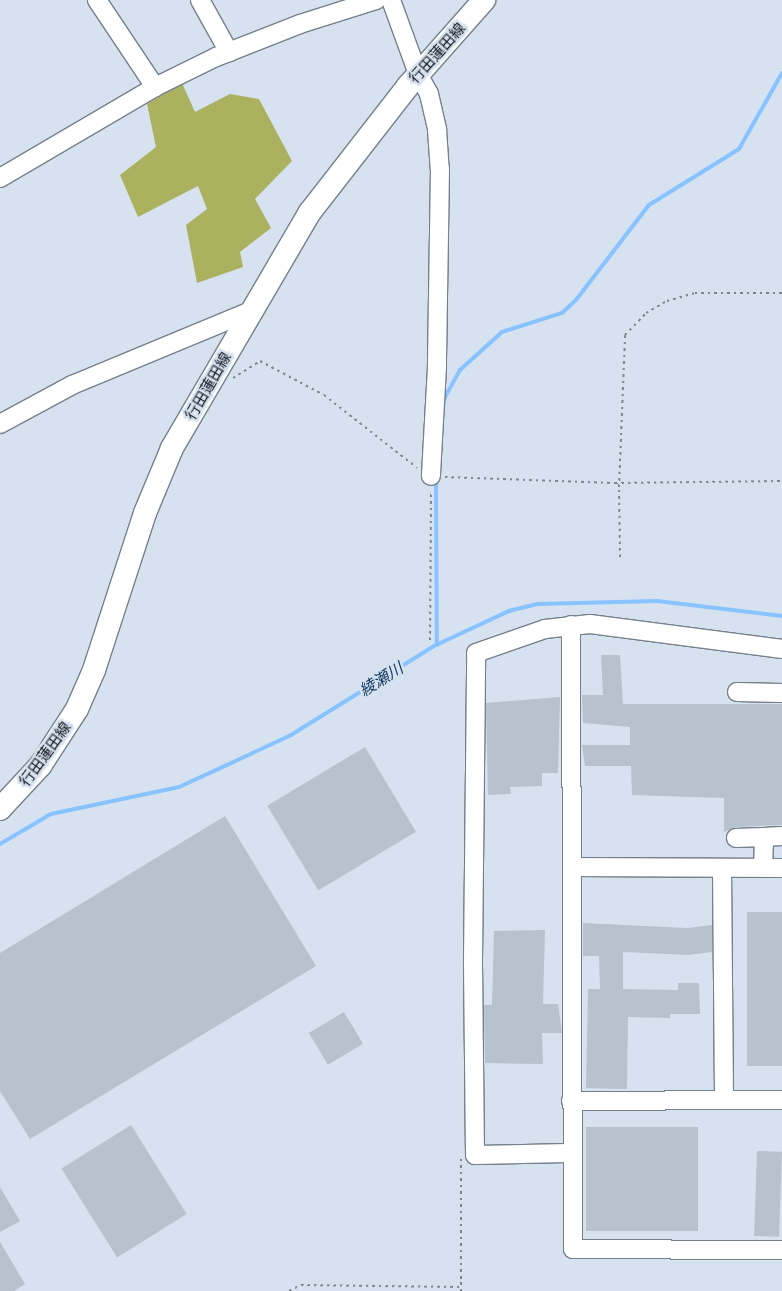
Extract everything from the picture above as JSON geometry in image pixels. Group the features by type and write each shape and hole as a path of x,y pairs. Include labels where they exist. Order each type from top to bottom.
{"main road":[{"name":"行田蓮田線","path":"0,809 40,766 77,709 94,670 145,513 172,448 310,212 418,74 484,0"}],"street":[{"path":"97,0 155,88"},
{"path":"200,0 229,52"},
{"path":"0,178 155,88 229,52 300,24 376,0"},
{"path":"391,0 418,74 429,94 436,130 440,169 437,368 431,476"},
{"path":"0,424 72,385 253,310"},
{"path":"570,1154 475,1155 472,960 476,653 512,638 571,625 590,624 782,649"},
{"path":"571,625 573,867 570,1154 573,1249 782,1250"},
{"path":"737,692 782,693"},
{"path":"736,838 782,836"},
{"path":"763,868 764,837"},
{"path":"573,867 782,868"},
{"path":"722,868 724,1099"},
{"path":"571,1101 782,1100"}],"path":[{"path":"620,558 619,487 625,335 646,313 668,301 695,293 782,293"},
{"path":"226,382 260,361 324,394 431,476 615,483 782,481"},
{"path":"430,640 431,476"},
{"path":"461,1291 459,1159 475,1155"},
{"path":"289,1291 301,1285 461,1287"}],"green space":[{"path":"182,83 195,112 230,94 259,99 292,161 255,199 271,228 240,252 243,267 197,283 186,225 207,209 198,186 138,217 120,175 156,147 147,104"}],"building":[{"path":"601,655 620,655 623,704 782,704 782,825 736,827 724,832 724,798 632,795 631,766 585,766 582,745 630,745 630,727 583,723 582,695 603,695"},
{"path":"560,697 558,773 542,773 542,786 510,787 511,794 488,795 486,703"},
{"path":"365,747 416,832 318,891 267,806"},
{"path":"225,816 316,966 30,1139 0,1091 0,953"},
{"path":"747,912 782,912 782,1066 747,1066"},
{"path":"583,923 687,928 712,925 712,952 688,955 623,952 623,989 678,990 678,983 699,983 700,1014 670,1014 670,1018 628,1017 627,1089 586,1088 588,989 600,989 599,956 583,956"},
{"path":"545,930 543,1004 558,1004 562,1033 542,1033 543,1064 485,1063 484,1005 492,1005 494,931"},
{"path":"344,1012 363,1044 328,1065 309,1033"},
{"path":"131,1125 187,1214 117,1257 61,1168"},
{"path":"586,1127 698,1127 698,1231 586,1231"},
{"path":"757,1151 782,1152 779,1237 754,1236"},
{"path":"0,1187 20,1221 0,1232"},
{"path":"0,1242 25,1284 14,1291 0,1291"}],"waterway":[{"path":"443,408 445,397 460,370 502,332 562,313 576,300 649,205 739,149 782,73"},
{"path":"436,480 437,645"},
{"name":"綾瀬川","path":"0,844 51,814 179,787 291,735 434,646 509,611 538,604 657,601 782,616"}]}
